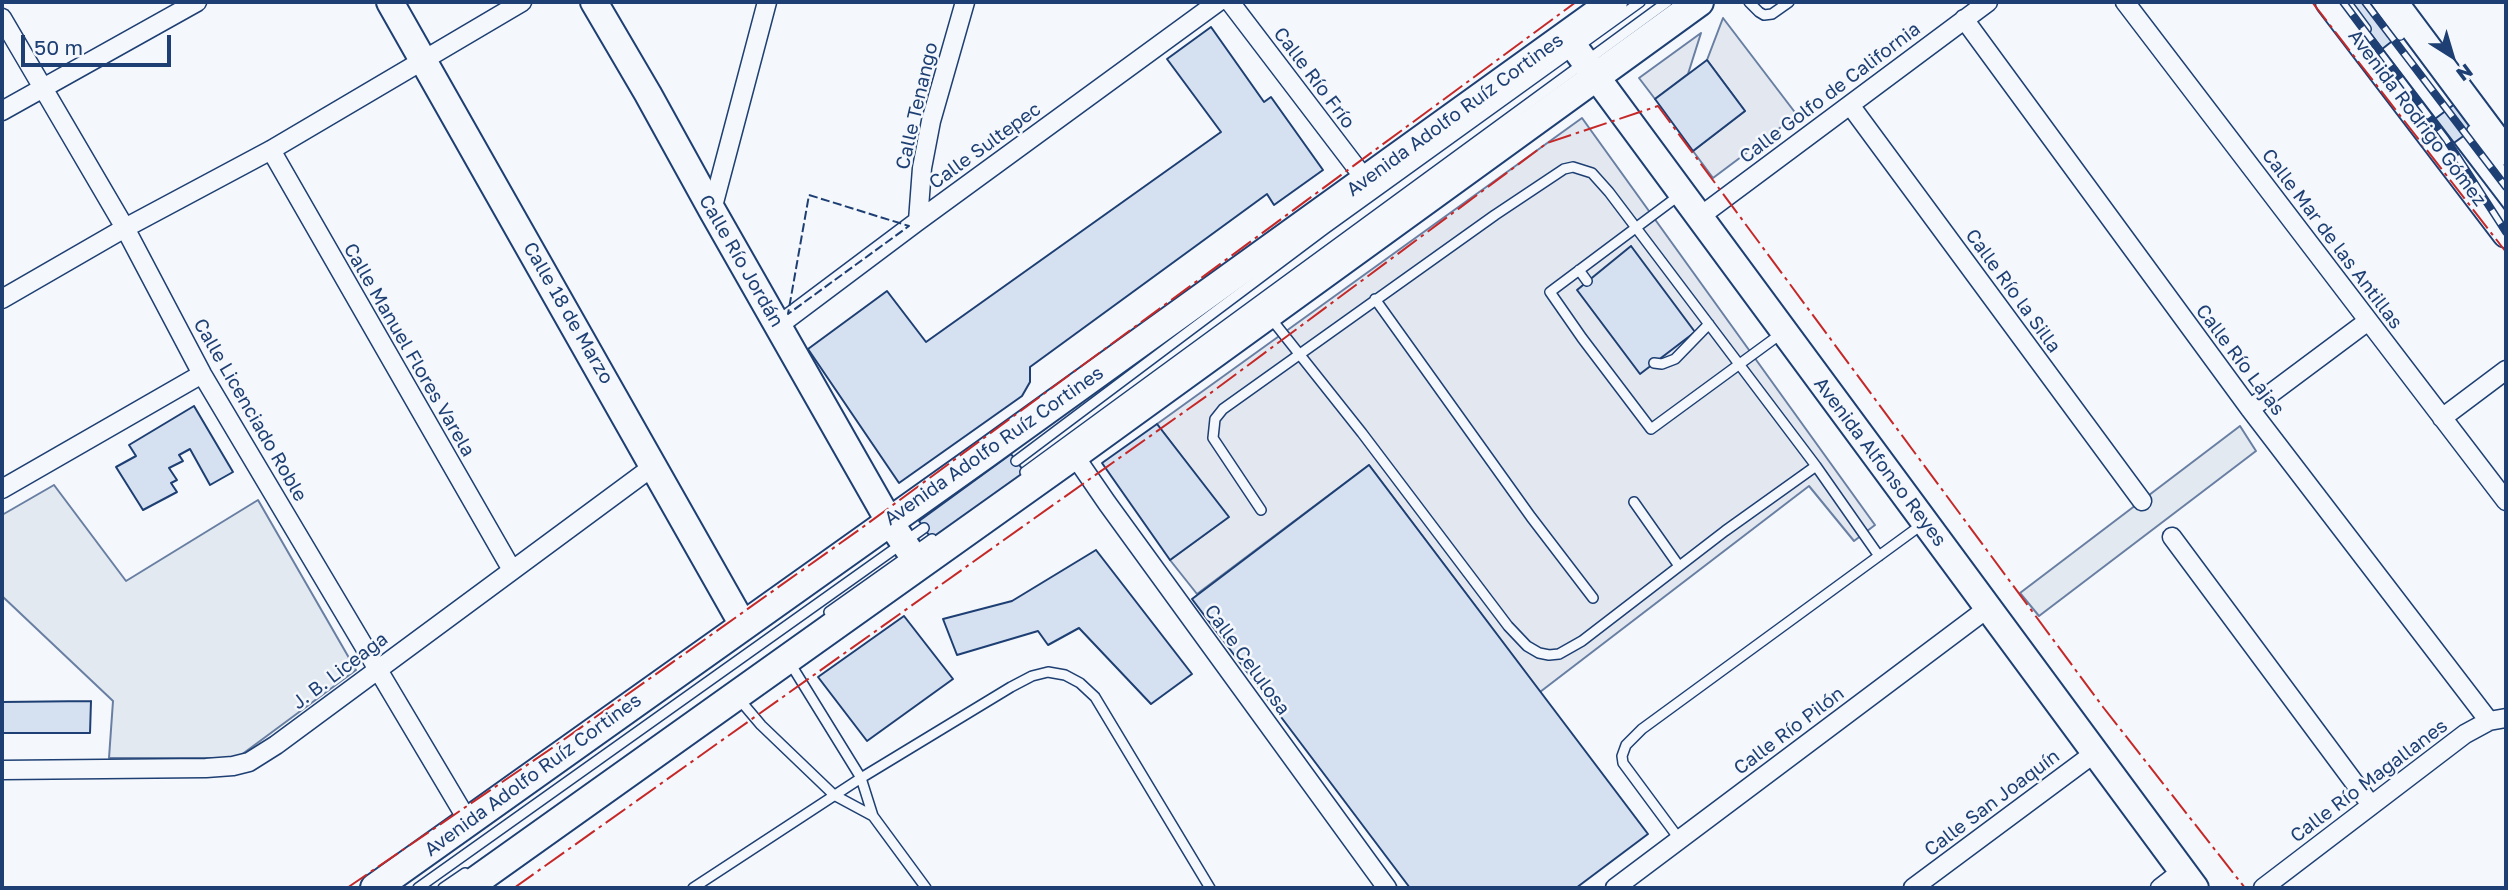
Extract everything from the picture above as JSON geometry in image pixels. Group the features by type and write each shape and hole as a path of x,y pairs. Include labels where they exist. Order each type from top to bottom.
{"main road":[{"name":"Avenida Adolfo Ruíz Cortines","path":"375,888 743,625 913,541 1074,455 1267,313 1581,56 1613,2"},
{"name":"Avenida Adolfo Ruíz Cortines","path":"471,876 787,659 913,541 985,454 1365,179 1581,56 1699,2"}],"street":[{"path":"2,111 197,2"},
{"name":"Calle 18 de Marzo","path":"390,2 743,625"},
{"path":"2,299 125,228 271,149 522,2"},
{"name":"Calle Río Jordán","path":"594,2 649,94 778,326 913,541"},
{"path":"712,210 767,2"},
{"name":"Calle Tenango","path":"918,221 922,168 931,121 965,2"},
{"name":"Calle Sultepec","path":"778,326 1218,2"},
{"name":"Calle Río Frío","path":"1230,2 1365,179"},
{"name":"Calle Golfo de California","path":"1698,218 1988,2"},
{"name":"Calle Mar de las Antillas","path":"2125,2 2506,501"},
{"name":"Avenida Rodrigo Gómez","path":"2329,2 2506,234"},
{"path":"2394,2 2506,152"},
{"name":"Calle Licenciado Roble","path":"2,18 125,228 202,374 468,821"},
{"name":"Calle Río Lajas","path":"1964,19 2250,409 2498,719"},
{"name":"Avenida Alfonso Reyes","path":"1581,56 2188,880"},
{"name":"Calle Río la Silla","path":"1850,105 2142,501"},
{"name":"Calle Manuel Flores Varela","path":"271,149 512,570"},
{"path":"2250,409 2368,321"},
{"path":"2442,418 2506,370"},
{"path":"2,489 202,374"},
{"name":"Calle Celulosa","path":"1074,455 1387,888"},
{"name":"J. B. Liceaga","path":"2,769 233,766 263,754 655,466"},
{"path":"2172,537 2371,805"},
{"name":"Calle Río Pilón","path":"1615,888 1988,608"},
{"name":"Calle Río Magallanes","path":"2263,888 2465,734 2498,719"},
{"name":"Calle San Joaquín","path":"1913,888 2096,752"},
{"path":"2160,888 2188,880"}],"lane":[{"path":"1025,472 1581,56 1640,2"},
{"path":"1016,461 1304,245 1581,56 1667,2"},
{"path":"1749,2 1764,15 1772,14 1789,2"},
{"path":"2346,2 2374,40"},
{"path":"2376,2 2400,35"},
{"path":"2472,130 2506,176"},
{"path":"1261,510 1213,438 1216,419 1223,409 1375,299 1564,169 1573,167 1592,173 1609,192 1816,466 1880,556"},
{"path":"1681,194 1550,292 1582,338 1651,429 1783,332"},
{"path":"1579,270 1587,281"},
{"path":"1375,299 1531,517 1593,598"},
{"path":"1267,313 1508,626 1527,646 1539,653 1549,655 1569,649 1816,466"},
{"path":"1654,363 1662,364 1675,359 1709,324"},
{"path":"1634,502 1679,566"},
{"path":"1680,840 1623,763 1622,756 1626,745 1642,729 1925,522"},
{"path":"822,617 913,541"},
{"path":"418,888 913,541"},
{"path":"787,659 861,778 873,816 926,888"},
{"path":"693,888 861,778 1032,676 1048,672 1065,675 1080,683 1095,697 1210,888"},
{"path":"736,696 761,725 834,795 873,816"},
{"path":"443,888 471,876"}],"shaded area":[{"path":"1723,18 1797,115 1713,178 1693,151 1745,111 1707,60"},
{"path":"1701,33 1688,74 1655,99 1639,78"},
{"path":"1582,118 1875,525 1854,541 1809,486 1540,692 1369,465 1197,594 1170,560 1228,517 1157,424"},
{"path":"2240,426 2256,451 2039,616 2020,593"},
{"path":"54,485 126,581 258,500 356,670 237,758 109,758 113,701 2,596 2,515"}],"building":[{"path":"2321,2 2386,2 2460,100 2419,131"},
{"path":"1211,27 1264,102 1271,97 1323,170 1274,205 1267,194 1030,367 1030,382 1022,396 899,483 808,349 887,291 926,342 1221,132 1167,59"},
{"path":"2405,31 2477,126 2443,151 2372,57"},
{"path":"1707,60 1745,111 1693,151 1655,99"},
{"path":"1631,246 1695,332 1640,374 1577,290"},
{"path":"194,406 233,472 210,485 190,449 179,455 183,461 169,468 177,480 171,483 177,492 143,510 116,467 136,456 129,445"},
{"path":"1157,424 1229,517 1170,560 1102,463"},
{"path":"1011,454 1029,478 936,545 919,521"},
{"path":"1369,465 1648,834 1576,888 1410,888 1192,599"},
{"path":"1096,550 1192,674 1151,704 1079,628 1048,645 1038,631 957,655 943,619 1012,601"},
{"path":"904,616 953,679 867,741 818,677"},
{"path":"91,701 90,733 2,733 2,702"}],"railway":[{"path":"2343,2 2446,139 2506,232"},
{"path":"2365,2 2506,187"}],"fence":[{"path":"809,195 909,226 788,314 809,195"}],"power":[{"path":"347,888 552,748 863,527 1576,2"},
{"path":"2312,2 2506,252"},
{"path":"514,888 1208,395 1547,143 1658,106 2103,707 2245,888"}]}
